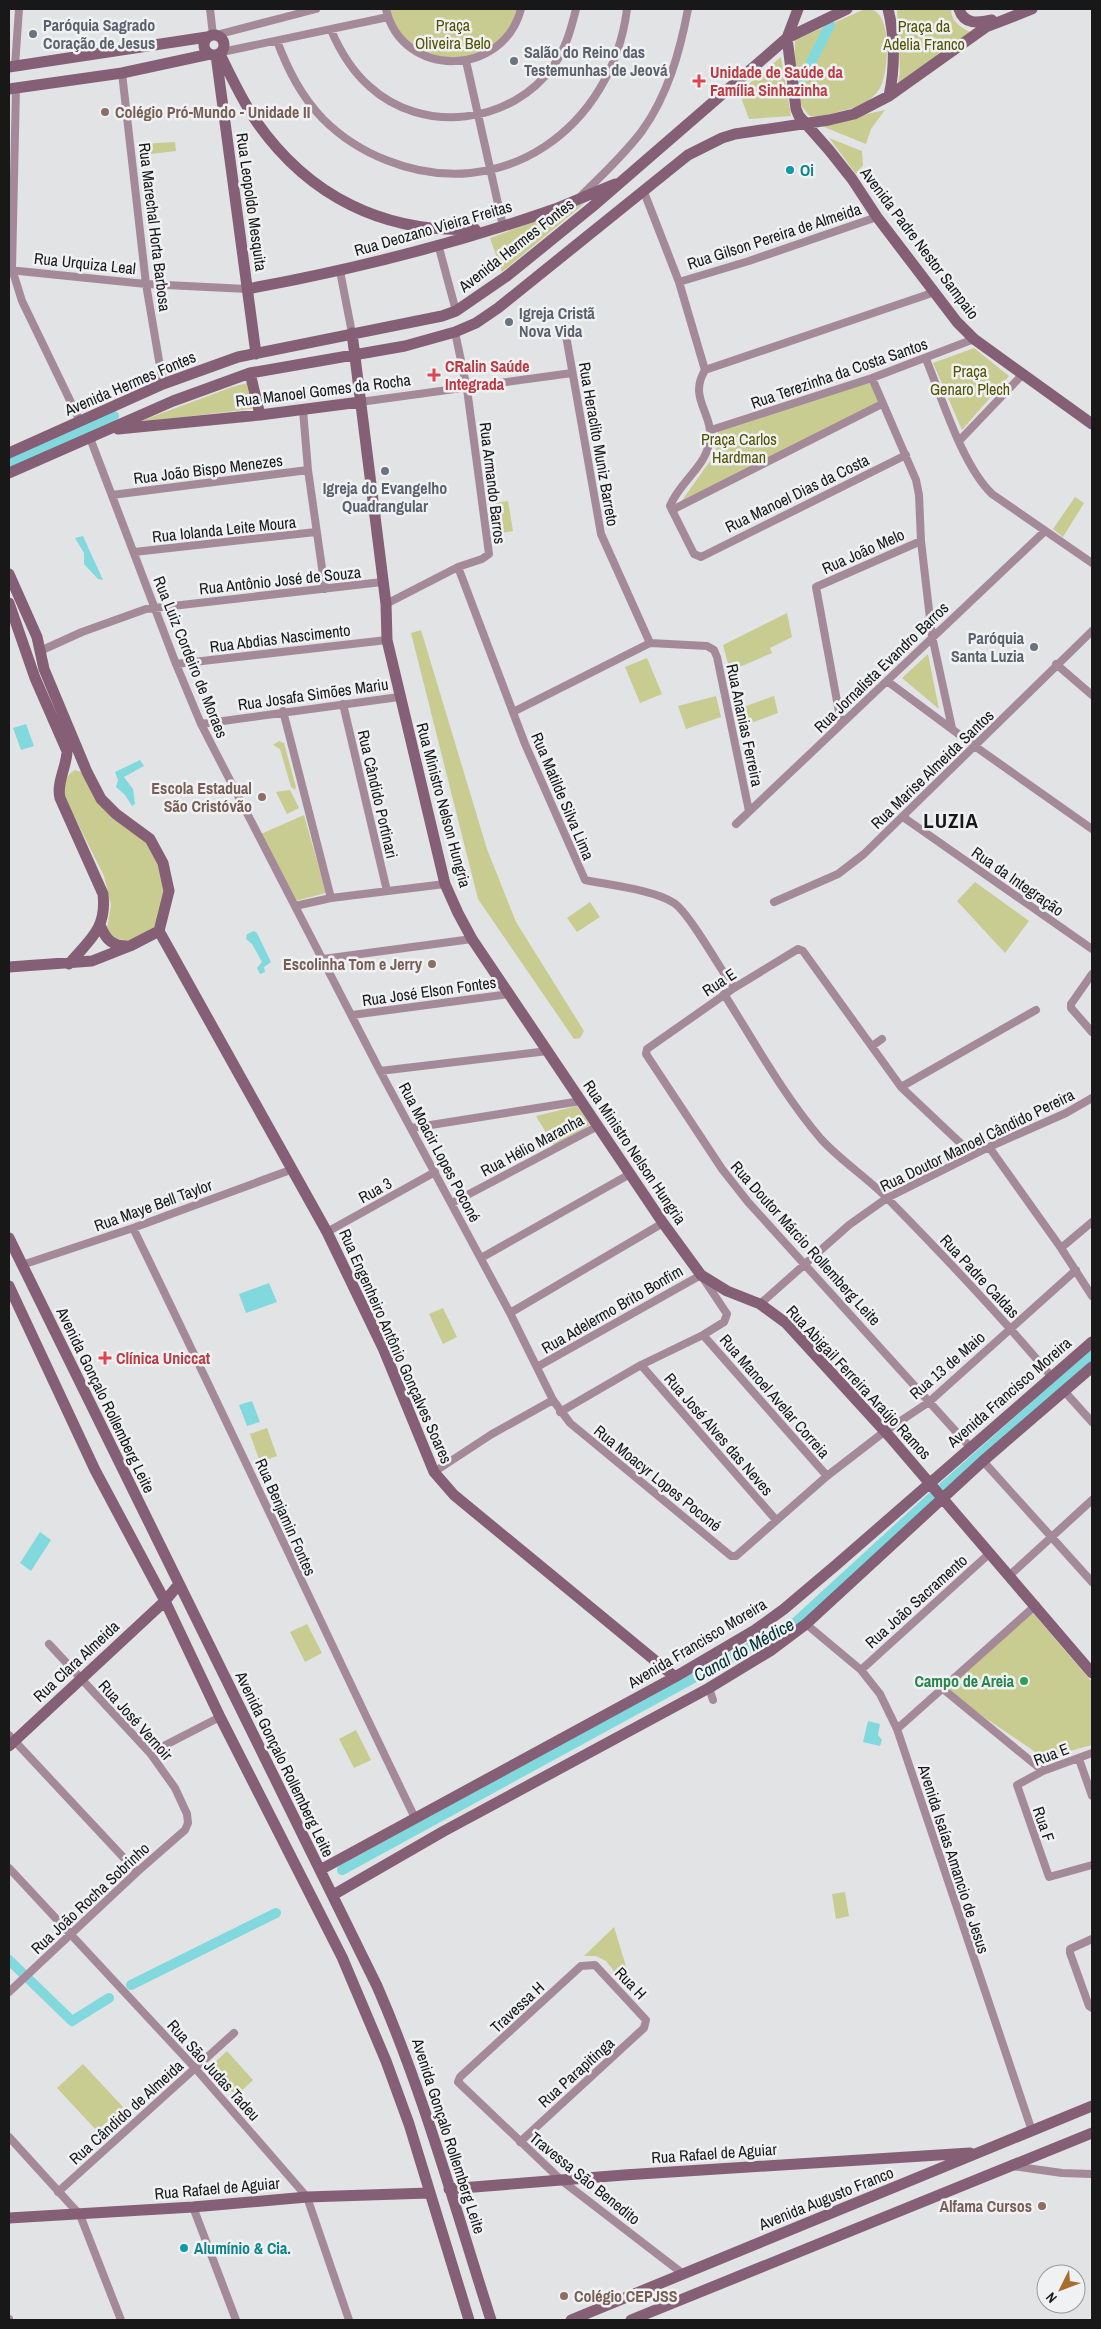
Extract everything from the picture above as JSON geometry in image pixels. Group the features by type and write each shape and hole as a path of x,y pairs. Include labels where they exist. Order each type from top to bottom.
{"street":[{"path":"19,9 12,66 212,36 271,16 316,9"},
{"path":"210,9 212,36"},
{"path":"386,9 397,34 411,48 428,57 447,62 466,61 483,56 498,47 510,34 521,9"},
{"path":"331,30 340,51 353,70 369,87 388,101 409,110 432,116 455,118 478,115 519,99 532,88 548,71 568,38 576,9"},
{"path":"277,42 288,70 304,96 323,119 346,138 372,154 400,166 430,173 490,172 529,156 551,143 577,120 598,94 614,64 624,31 626,9"},
{"path":"578,198 612,166 642,130 665,89 681,45 688,9"},
{"path":"787,38 798,9"},
{"name":"Avenida Hermes Fontes","path":"9,453 163,384 238,357 442,316 456,310 507,276 623,181 787,38 847,9"},
{"path":"888,9 892,27 893,73 889,96"},
{"path":"959,9 965,19 971,23 1032,9"},
{"name":"Avenida Hermes Fontes","path":"9,473 173,401 250,373 405,346 455,332 476,323 498,308 688,155 722,138 774,127 829,120 854,114 889,96 986,27 1008,16"},
{"path":"80,421 22,301 10,269 12,88 122,73 277,42 388,17"},
{"path":"217,54 225,43 222,38 212,36 204,42 204,48 217,54 261,127 294,167 319,188 351,207 379,217 424,228 452,230 500,227 466,61"},
{"name":"Avenida Padre Nestor Sampaio","path":"787,38 796,109 841,164 877,217 935,292 974,339 1092,424"},
{"name":"Rua Leopoldo Mesquita","path":"217,54 256,354"},
{"name":"Rua Marechal Horta Barbosa","path":"122,73 146,284 163,384"},
{"name":"Rua Deozano Vieira Freitas","path":"247,289 340,271 500,227 557,208 623,181"},
{"path":"644,192 679,282 705,370 698,386 701,403 711,430 707,452 672,502 672,510 882,404"},
{"name":"Rua Gilson Pereira de Almeida","path":"679,282 749,261 877,217"},
{"path":"438,244 456,310"},
{"name":"Rua Urquiza Leal","path":"10,269 146,284 247,289"},
{"path":"340,271 352,334"},
{"path":"705,370 935,292"},
{"name":"Rua Heraclito Muniz Barreto","path":"565,330 601,534 650,643"},
{"name":"Rua Armando Barros","path":"386,604 458,567 482,559 489,554 467,389 455,332"},
{"name":"Rua Ministro Nelson Hungria","path":"352,334 386,604 387,640 399,697 445,884 472,938 663,1223 727,1314 724,1322 703,1335"},
{"name":"Rua Terezinha da Costa Santos","path":"711,430 872,378 926,359 974,339"},
{"path":"926,359 960,440 984,486 1092,563"},
{"path":"250,373 260,415"},
{"name":"Rua Manoel Gomes da Rocha","path":"107,430 302,410 467,389 572,373"},
{"path":"960,440 1022,375"},
{"path":"872,378 916,480 932,636 952,728"},
{"path":"302,410 324,589"},
{"name":"Rua Luiz Cordeiro de Moraes","path":"90,438 156,607 176,664 201,724 295,906"},
{"name":"Rua Manoel Dias da Costa","path":"672,510 694,554 701,557 906,455"},
{"path":"9,483 24,466"},
{"name":"Rua João Bispo Menezes","path":"112,495 308,470"},
{"name":"Rua Jornalista Evandro Barros","path":"736,824 932,636 1045,531"},
{"name":"Rua Iolanda Leite Moura","path":"134,552 316,532"},
{"name":"Rua João Melo","path":"841,723 816,587 921,541"},
{"name":"Rua Matilde Silva Lima","path":"458,567 514,712 585,880 639,891 667,899 676,904 734,988"},
{"path":"9,574 31,623 44,669 87,772 107,806 144,833 157,849 168,880 169,891 159,931 130,946 92,961 9,967"},
{"name":"Rua Antônio José de Souza","path":"40,651 82,632 156,607 382,582"},
{"path":"9,604 35,678 67,751 67,760 59,792 60,798 103,894 105,906 101,927 69,964"},
{"name":"Rua Marise Almeida Santos","path":"774,902 838,874 864,854 976,747 1056,664 1092,631"},
{"name":"Rua Abdias Nascimento","path":"176,664 387,640"},
{"path":"514,712 650,643"},
{"name":"Rua Ananias Ferreira","path":"650,643 707,646 714,650 749,811"},
{"path":"1056,664 1092,695"},
{"path":"887,681 1092,829"},
{"name":"Rua Josafa Simões Mariu","path":"201,724 283,711 399,697"},
{"name":"Rua Cândido Portinari","path":"343,704 387,891"},
{"path":"283,711 331,898"},
{"path":"62,776 73,769 87,772"},
{"name":"Rua da Integração","path":"903,817 1092,949"},
{"path":"295,906 331,898 445,884"},
{"name":"Rua Moacir Lopes Poconé","path":"295,906 380,1071 510,1313 560,1412"},
{"path":"101,927 111,943 130,946"},
{"name":"Rua Engenheiro Antônio Gonçalves Soares","path":"159,931 327,1232 383,1348 434,1472 454,1495 675,1677"},
{"path":"323,959 472,938"},
{"name":"Rua E","path":"652,1043 724,994 798,949 803,951 872,1046"},
{"path":"1092,974 1071,1004 1071,1008 1092,1032"},
{"name":"Rua José Elson Fontes","path":"352,1015 510,994"},
{"name":"Rua Padre Caldas","path":"724,994 800,1112 821,1139 842,1161 887,1198 1010,1328 1051,1376"},
{"path":"901,1087 1036,1010"},
{"path":"882,1039 872,1046 901,1087 973,1155"},
{"name":"Rua Doutor Márcio Rollemberg Leite","path":"652,1043 647,1049 646,1054 722,1169 748,1202 970,1447"},
{"path":"380,1071 548,1051"},
{"name":"Rua Doutor Manoel Cândido Pereira","path":"760,1304 849,1225 887,1198 989,1147 1066,1113 1092,1098"},
{"path":"412,1128 581,1101"},
{"name":"Rua Hélio Maranha","path":"452,1203 598,1126"},
{"path":"989,1147 1061,1248 1092,1296"},
{"name":"Rua Maye Bell Taylor","path":"22,1265 133,1228 293,1169"},
{"name":"Rua 3","path":"327,1232 435,1172"},
{"path":"481,1258 630,1174"},
{"path":"1061,1248 1092,1222"},
{"path":"510,1313 663,1223"},
{"name":"Rua Benjamin Fontes","path":"133,1228 245,1458 308,1598 415,1818"},
{"name":"Avenida Gonçalo Rollemberg Leite","path":"9,1238 377,1986 417,2084 491,2320"},
{"name":"Rua 13 de Maio","path":"742,1552 827,1476 884,1432 929,1402 1076,1270"},
{"name":"Rua Ministro Nelson Hungria","path":"701,1275 728,1292 760,1304"},
{"name":"Rua Adelermo Brito Bonfim","path":"537,1367 701,1275"},
{"path":"9,1286 95,1470 165,1601 220,1717 342,1957 386,2061 409,2124 470,2320"},
{"name":"Rua Abigail Ferreira Araújo Ramos","path":"760,1304 786,1323 1010,1575 1092,1673"},
{"path":"560,1412 641,1365 703,1335"},
{"name":"Rua Manoel Avelar Correia","path":"703,1335 827,1476"},
{"name":"Avenida Francisco Moreira","path":"320,1870 675,1677 755,1630 784,1609 1092,1342"},
{"name":"Rua José Alves das Neves","path":"641,1365 776,1520"},
{"path":"333,1895 444,1831 708,1688 770,1651 806,1624 983,1461 1092,1367"},
{"path":"1065,1392 1092,1422"},
{"path":"434,1472 492,1434 553,1400"},
{"name":"Rua Moacyr Lopes Poconé","path":"560,1412 570,1423 731,1556 736,1556 742,1552"},
{"path":"983,1461 1092,1582"},
{"path":"1010,1575 1092,1500"},
{"name":"Rua João Sacramento","path":"861,1670 990,1553"},
{"name":"Rua Clara Almeida","path":"10,1741 81,1679 165,1601 179,1584"},
{"path":"897,1729 1036,1605"},
{"name":"Avenida Isaías Amancio de Jesus","path":"806,1624 861,1670 880,1694 897,1729 1032,2131"},
{"name":"Rua José Vernoir","path":"49,1644 150,1753 176,1788 187,1814 188,1823"},
{"path":"708,1688 713,1700"},
{"path":"943,1689 1044,1771"},
{"path":"150,1753 220,1717"},
{"path":"10,1741 137,1872"},
{"name":"Rua E","path":"1020,1782 1092,1753"},
{"path":"1079,1759 1092,1796"},
{"name":"Rua F","path":"1020,1782 1018,1789 1047,1875 1052,1878 1092,1865"},
{"name":"Rua João Rocha Sobrinho","path":"9,1992 69,1934 185,1830 188,1823"},
{"name":"Rua São Judas Tadeu","path":"9,1868 195,2068 307,2196 349,2320"},
{"path":"1092,1939 1070,1949 1070,1954 1089,2006 1092,2008"},
{"path":"342,1957 367,1997 375,1996 377,1986"},
{"name":"Rua H","path":"595,1965 646,2020"},
{"name":"Travessa H","path":"460,2077 582,1966 595,1965"},
{"name":"Rua Parapitinga","path":"520,2142 644,2028 646,2020"},
{"name":"Rua Cândido de Almeida","path":"58,2192 234,2033"},
{"name":"Travessa São Benedito","path":"460,2077 458,2082 561,2180 682,2273"},
{"name":"Avenida Augusto Franco","path":"571,2320 682,2273 982,2153 1092,2106"},
{"path":"631,2320 1092,2133"},
{"path":"9,2138 80,2215 121,2320"},
{"name":"Rua Rafael de Aguiar","path":"449,2189 982,2153"},
{"path":"1012,2166 1062,2174 1092,2174"},
{"name":"Rua Rafael de Aguiar","path":"9,2218 192,2207 307,2196 429,2193"},
{"path":"192,2207 236,2320"}],"green space":[{"name":"Praça Oliveira Belo","path":"388,9 519,9 507,33 486,51 473,56 445,58 432,55 408,41 401,34"},
{"path":"865,9 874,11 881,17 885,28 887,41 886,68 880,88 868,101 857,106 826,115 810,116 799,100 796,90 794,70 795,40"},
{"name":"Praça da Adelia Franco","path":"897,9 951,9 951,13 957,23 970,32 898,83 900,72"},
{"path":"781,57 791,116 749,119 739,92"},
{"path":"885,110 871,129 866,144 819,125"},
{"path":"829,138 862,151 863,165 856,174"},
{"path":"175,142 176,151 142,155 141,144"},
{"path":"585,203 502,272 490,238"},
{"name":"Praça Genaro Plech","path":"974,348 1009,376 962,430 933,363"},
{"name":"Praça Carlos Hardman","path":"872,380 881,403 678,506 715,454 718,430"},
{"path":"247,383 252,409 138,422 232,387"},
{"path":"1075,497 1084,503 1063,537 1053,529"},
{"path":"508,501 513,531 501,533 496,503"},
{"path":"787,613 792,637 770,648 772,653 730,671 723,645"},
{"path":"421,630 487,849 516,922 584,1031 580,1038 574,1039 478,899 411,633"},
{"path":"928,654 939,709 902,678"},
{"path":"647,658 662,694 640,703 625,667"},
{"path":"716,696 721,717 686,729 678,706"},
{"path":"774,696 778,713 740,727 735,710"},
{"path":"279,741 284,743 296,787 295,790 291,787 280,749 273,745"},
{"path":"75,770 81,772 144,838 159,866 168,896 155,926 143,937 131,941 111,938 107,929 111,905 104,876 62,792 67,777"},
{"path":"290,790 299,808 287,814 276,792"},
{"path":"304,815 326,893 295,901 261,834"},
{"path":"975,882 1029,921 1005,953 957,901"},
{"path":"590,902 600,917 577,932 567,918"},
{"path":"577,1106 590,1125 554,1146 536,1116"},
{"path":"443,1308 457,1337 443,1344 429,1314"},
{"path":"267,1428 277,1456 260,1462 250,1434"},
{"path":"1033,1613 1092,1682 1092,1745 1044,1758 943,1689"},
{"path":"307,1624 322,1653 305,1662 290,1632"},
{"path":"356,1730 371,1760 354,1768 339,1739"},
{"path":"845,1892 849,1916 836,1919 832,1894"},
{"path":"614,1927 636,1999 606,1961 596,1956 584,1956"},
{"path":"227,2051 253,2080 236,2096 209,2068"},
{"path":"83,2064 123,2107 97,2131 57,2088"}],"water":[{"path":"83,536 103,580 98,579 84,564 84,553 75,538"},
{"path":"26,724 34,746 21,750 13,728"},
{"path":"140,760 144,766 124,777 133,789 135,804 132,806 125,795 116,787 118,780 115,772"},
{"path":"254,931 257,933 271,962 264,967 265,972 260,974 257,968 262,962 252,944 246,939 247,934"},
{"path":"269,1283 277,1302 246,1313 239,1294"},
{"path":"252,1401 260,1422 247,1426 239,1405"},
{"path":"40,1532 51,1540 31,1571 20,1563"},
{"path":"868,1721 880,1724 878,1735 882,1740 880,1746 863,1742"}],"waterway":[{"path":"799,79 804,76 830,25"},
{"path":"9,464 114,416"},
{"name":"Canal do Médice","path":"342,1870 796,1622 930,1499 1092,1355"},
{"path":"131,1985 276,1913"},
{"path":"9,1960 72,2021 109,1998"}],"place":[{"name":"Paróquia Sagrado Coração de Jesus","path":"33,34"},
{"name":"Salão do Reino das Testemunhas de Jeová","path":"514,61"},
{"name":"Unidade de Saúde da Família Sinhazinha","path":"699,81"},
{"name":"Colégio Pró-Mundo - Unidade II","path":"105,112"},
{"name":"Oi","path":"790,170"},
{"name":"Igreja Cristã Nova Vida","path":"509,322"},
{"name":"CRalin Saúde Integrada","path":"434,375"},
{"name":"Igreja do Evangelho Quadrangular","path":"385,471"},
{"name":"Paróquia Santa Luzia","path":"1034,647"},
{"name":"Escola Estadual São Cristóvão","path":"262,797"},
{"name":"Escolinha Tom e Jerry","path":"432,964"},
{"name":"Clínica Uniccat","path":"105,1358"},
{"name":"Campo de Areia","path":"1024,1681"},
{"name":"Alfama Cursos","path":"1042,2206"},
{"name":"Alumínio & Cia.","path":"184,2248"},
{"name":"Colégio CEPJSS","path":"564,2296"}],"district":[{"name":"LUZIA","path":"951,821"}]}
